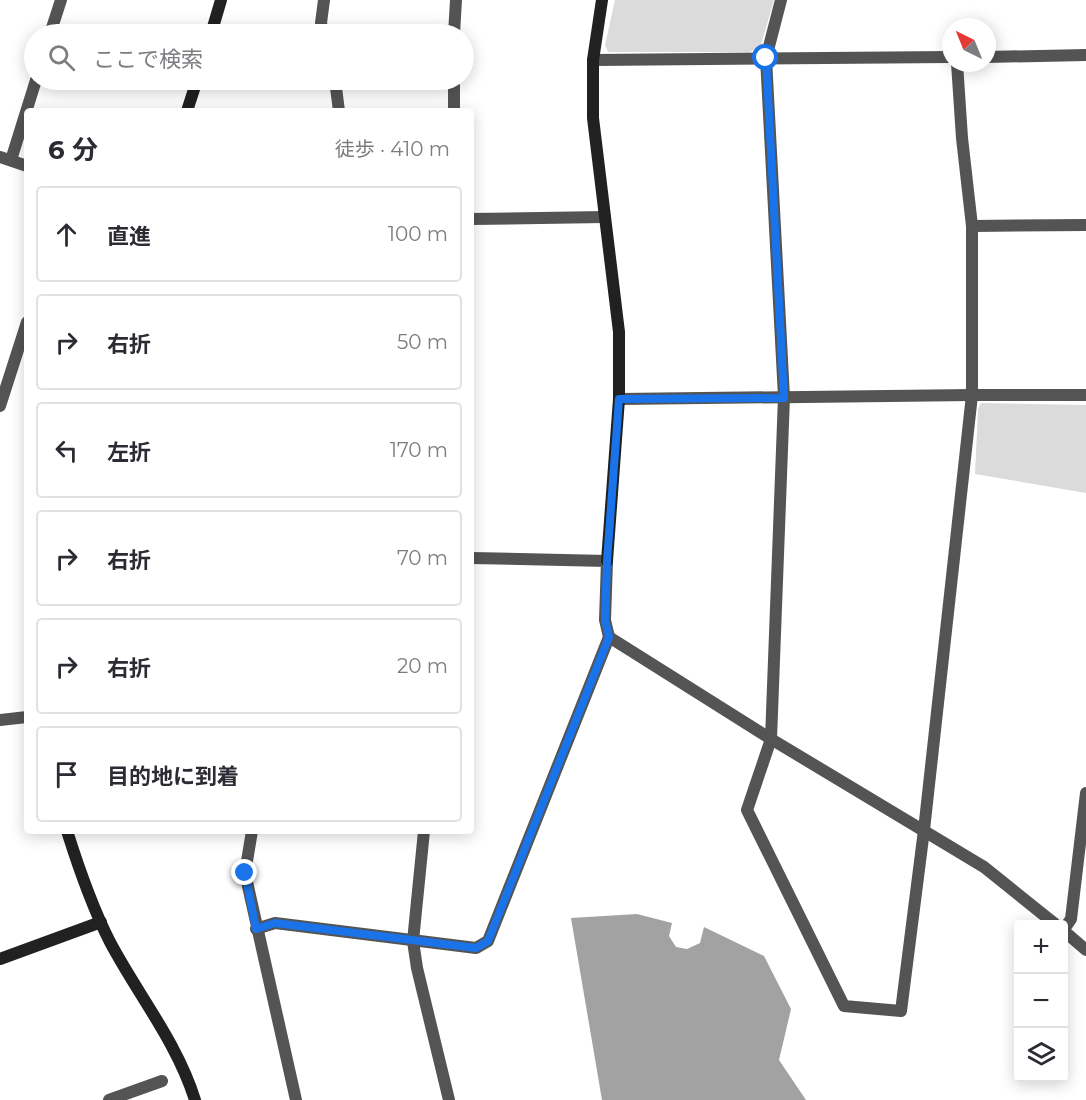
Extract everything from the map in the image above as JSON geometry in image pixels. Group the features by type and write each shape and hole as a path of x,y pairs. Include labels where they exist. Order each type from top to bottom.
{"street":[{"path":"53,24 61,0"},
{"path":"214,24 221,0"},
{"path":"321,24 324,0"},
{"path":"455,24 456,0"},
{"path":"256,929 275,923 476,948 488,941 609,637 605,620 607,561 619,399 618,332 593,118 593,60 602,0"},
{"path":"782,0 766,58 784,398 771,739 747,810 844,1006 901,1011 924,830 972,395 972,226 958,72"},
{"path":"996,57 1086,55"},
{"path":"593,60 942,57"},
{"path":"25,108 32,90"},
{"path":"188,108 194,90"},
{"path":"336,90 339,108"},
{"path":"454,90 454,108"},
{"path":"24,111 5,159 24,165"},
{"path":"474,219 605,218"},
{"path":"972,226 1086,225"},
{"path":"0,406 24,331"},
{"path":"619,399 1086,395"},
{"path":"474,558 607,561"},
{"path":"609,637 771,739 984,867 1050,920"},
{"path":"0,720 24,717"},
{"path":"1068,924 1071,919 1086,793"},
{"path":"68,834 100,922 157,1018 190,1083 195,1100"},
{"path":"252,834 245,873 296,1100"},
{"path":"424,834 413,941 417,968 449,1100"},
{"path":"0,959 100,922"},
{"path":"1068,934 1086,950"},
{"path":"109,1100 162,1081"}],"shaded area":[{"path":"615,0 774,0 761,45 750,52 608,52 605,45"},
{"path":"981,403 1086,405 1086,493 975,474 978,409"},
{"path":"637,914 672,923 669,936 676,947 687,949 700,943 704,927 764,956 791,1009 779,1060 806,1100 602,1100 571,918"}],"route":[{"path":"245,873 256,929 275,923 476,948 488,941 609,637 605,620 607,561 619,399 784,398 766,58"}]}
